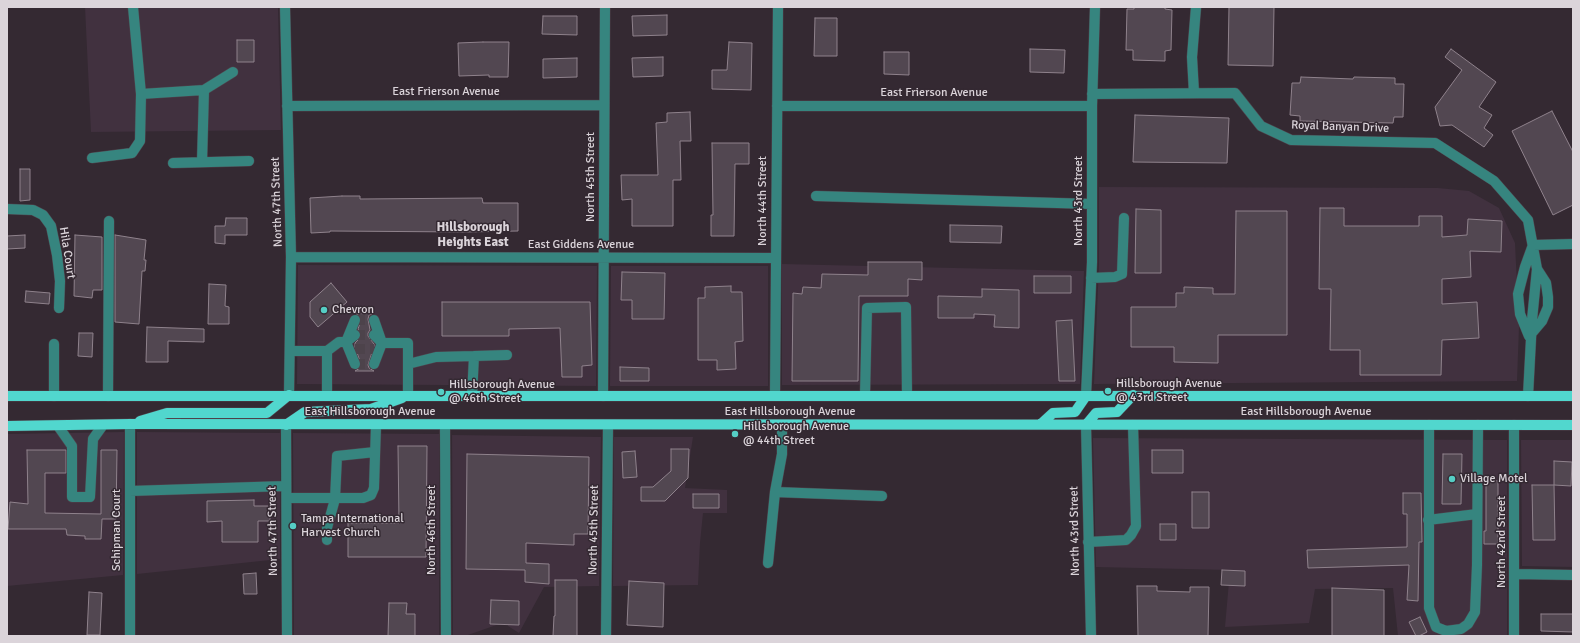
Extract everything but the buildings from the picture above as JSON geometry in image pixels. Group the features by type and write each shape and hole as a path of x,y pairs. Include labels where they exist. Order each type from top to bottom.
{"main road":[{"path":"130,424 167,413 267,413 290,395"},
{"path":"1086,425 1096,412 1117,412 1133,395"},
{"name":"East Hillsborough Avenue","path":"7,396 1573,396"},
{"path":"286,425 305,412 371,409 408,396"},
{"path":"1041,424 1054,412 1075,412 1086,396"},
{"name":"East Hillsborough Avenue","path":"7,426 130,424 1573,425"}],"street":[{"path":"92,158 132,153 140,141 141,94 133,7"},
{"name":"North 47th Street","path":"285,7 291,257 290,395"},
{"name":"North 45th Street","path":"603,396 605,7"},
{"name":"North 44th Street","path":"775,395 778,7"},
{"name":"North 43rd Street","path":"1086,396 1091,278 1092,94 1095,7"},
{"path":"1194,93 1192,57 1196,7"},
{"path":"141,94 204,90 233,72"},
{"path":"202,162 204,90"},
{"name":"Royal Banyan Drive","path":"1092,94 1235,93 1261,126 1291,140 1435,143 1494,181 1528,220 1537,269 1528,396"},
{"name":"East Frierson Avenue","path":"287,106 604,105"},
{"name":"East Frierson Avenue","path":"777,106 1092,106"},
{"path":"173,162 249,161"},
{"path":"816,196 1092,204"},
{"name":"Hila Court","path":"7,209 33,210 43,215 51,226 55,241 60,282 59,308"},
{"path":"1091,278 1115,277 1122,274 1124,218"},
{"path":"108,396 109,221"},
{"path":"1533,245 1573,244"},
{"name":"Royal Banyan Drive","path":"1531,337 1520,314 1518,294 1525,267 1533,245"},
{"name":"East Giddens Avenue","path":"291,257 775,258"},
{"name":"Royal Banyan Drive","path":"1531,337 1542,322 1548,306 1546,283 1537,269"},
{"path":"865,395 867,308 906,307 907,395"},
{"path":"355,320 346,342 355,364"},
{"path":"374,320 378,346 374,364"},
{"path":"290,351 327,352 339,342 346,342 355,335"},
{"path":"374,335 378,346"},
{"path":"346,342 355,349"},
{"path":"378,346 408,342 408,396"},
{"path":"54,344 54,396"},
{"path":"327,352 327,395"},
{"path":"408,364 436,357 507,355"},
{"path":"472,396 474,356"},
{"name":"Schipman Court","path":"130,424 130,636"},
{"path":"58,426 72,446 72,497 90,498 93,439 103,425"},
{"name":"North 47th Street","path":"286,425 285,486 287,498 287,636"},
{"path":"287,498 363,498 371,495 374,488 376,425"},
{"name":"North 46th Street","path":"445,425 446,636"},
{"name":"North 45th Street","path":"606,636 608,425"},
{"path":"768,563 775,492 782,454 782,425"},
{"name":"North 43rd Street","path":"1086,425 1090,636"},
{"path":"1088,542 1126,540 1132,535 1136,526 1133,425"},
{"path":"1429,425 1428,601 1430,614 1436,627 1440,629 1455,630 1461,629 1468,624 1475,612 1477,565 1478,425"},
{"name":"North 42nd Street","path":"1514,425 1514,636"},
{"path":"327,540 327,528 335,499 336,456 375,452"},
{"path":"130,491 285,486"},
{"path":"775,492 882,496"},
{"path":"1428,520 1477,514"},
{"path":"1515,574 1573,575"}],"shaded area":[{"path":"85,7 278,7 281,130 91,132"},
{"path":"1099,187 1438,188 1469,191 1499,208 1515,243 1519,327 1517,381 1094,384 1099,263"},
{"path":"782,264 1084,271 1080,384 782,385"},
{"path":"298,265 597,266 596,386 297,384"},
{"path":"611,266 768,266 768,386 610,386"},
{"path":"124,432 123,575 7,586 7,434"},
{"path":"137,432 280,433 280,559 137,574"},
{"path":"293,433 439,434 439,636 294,636"},
{"path":"452,435 601,437 599,586 544,587 519,633 508,626 508,621 465,636 453,636"},
{"path":"614,437 693,437 685,488 727,490 727,513 703,513 698,585 613,586"},
{"path":"1093,438 1507,440 1507,636 1398,636 1393,588 1315,589 1309,623 1225,627 1230,570 1096,567"},
{"path":"1521,440 1573,440 1573,567 1522,566"}],"tunnel":[{"path":"355,320 374,320"},
{"path":"355,335 374,335"},
{"path":"355,349 374,349"},
{"path":"355,364 374,364"}],"place":[{"name":"Chevron","path":"324,310"},
{"name":"Hillsborough Avenue @ 43rd Street","path":"1108,391"},
{"name":"Hillsborough Avenue @ 46th Street","path":"441,392"},
{"name":"Hillsborough Avenue @ 44th Street","path":"735,434"},
{"name":"Village Motel","path":"1452,479"},
{"name":"Tampa International Harvest Church","path":"293,526"}],"district":[{"name":"Hillsborough Heights East","path":"473,236"}]}
